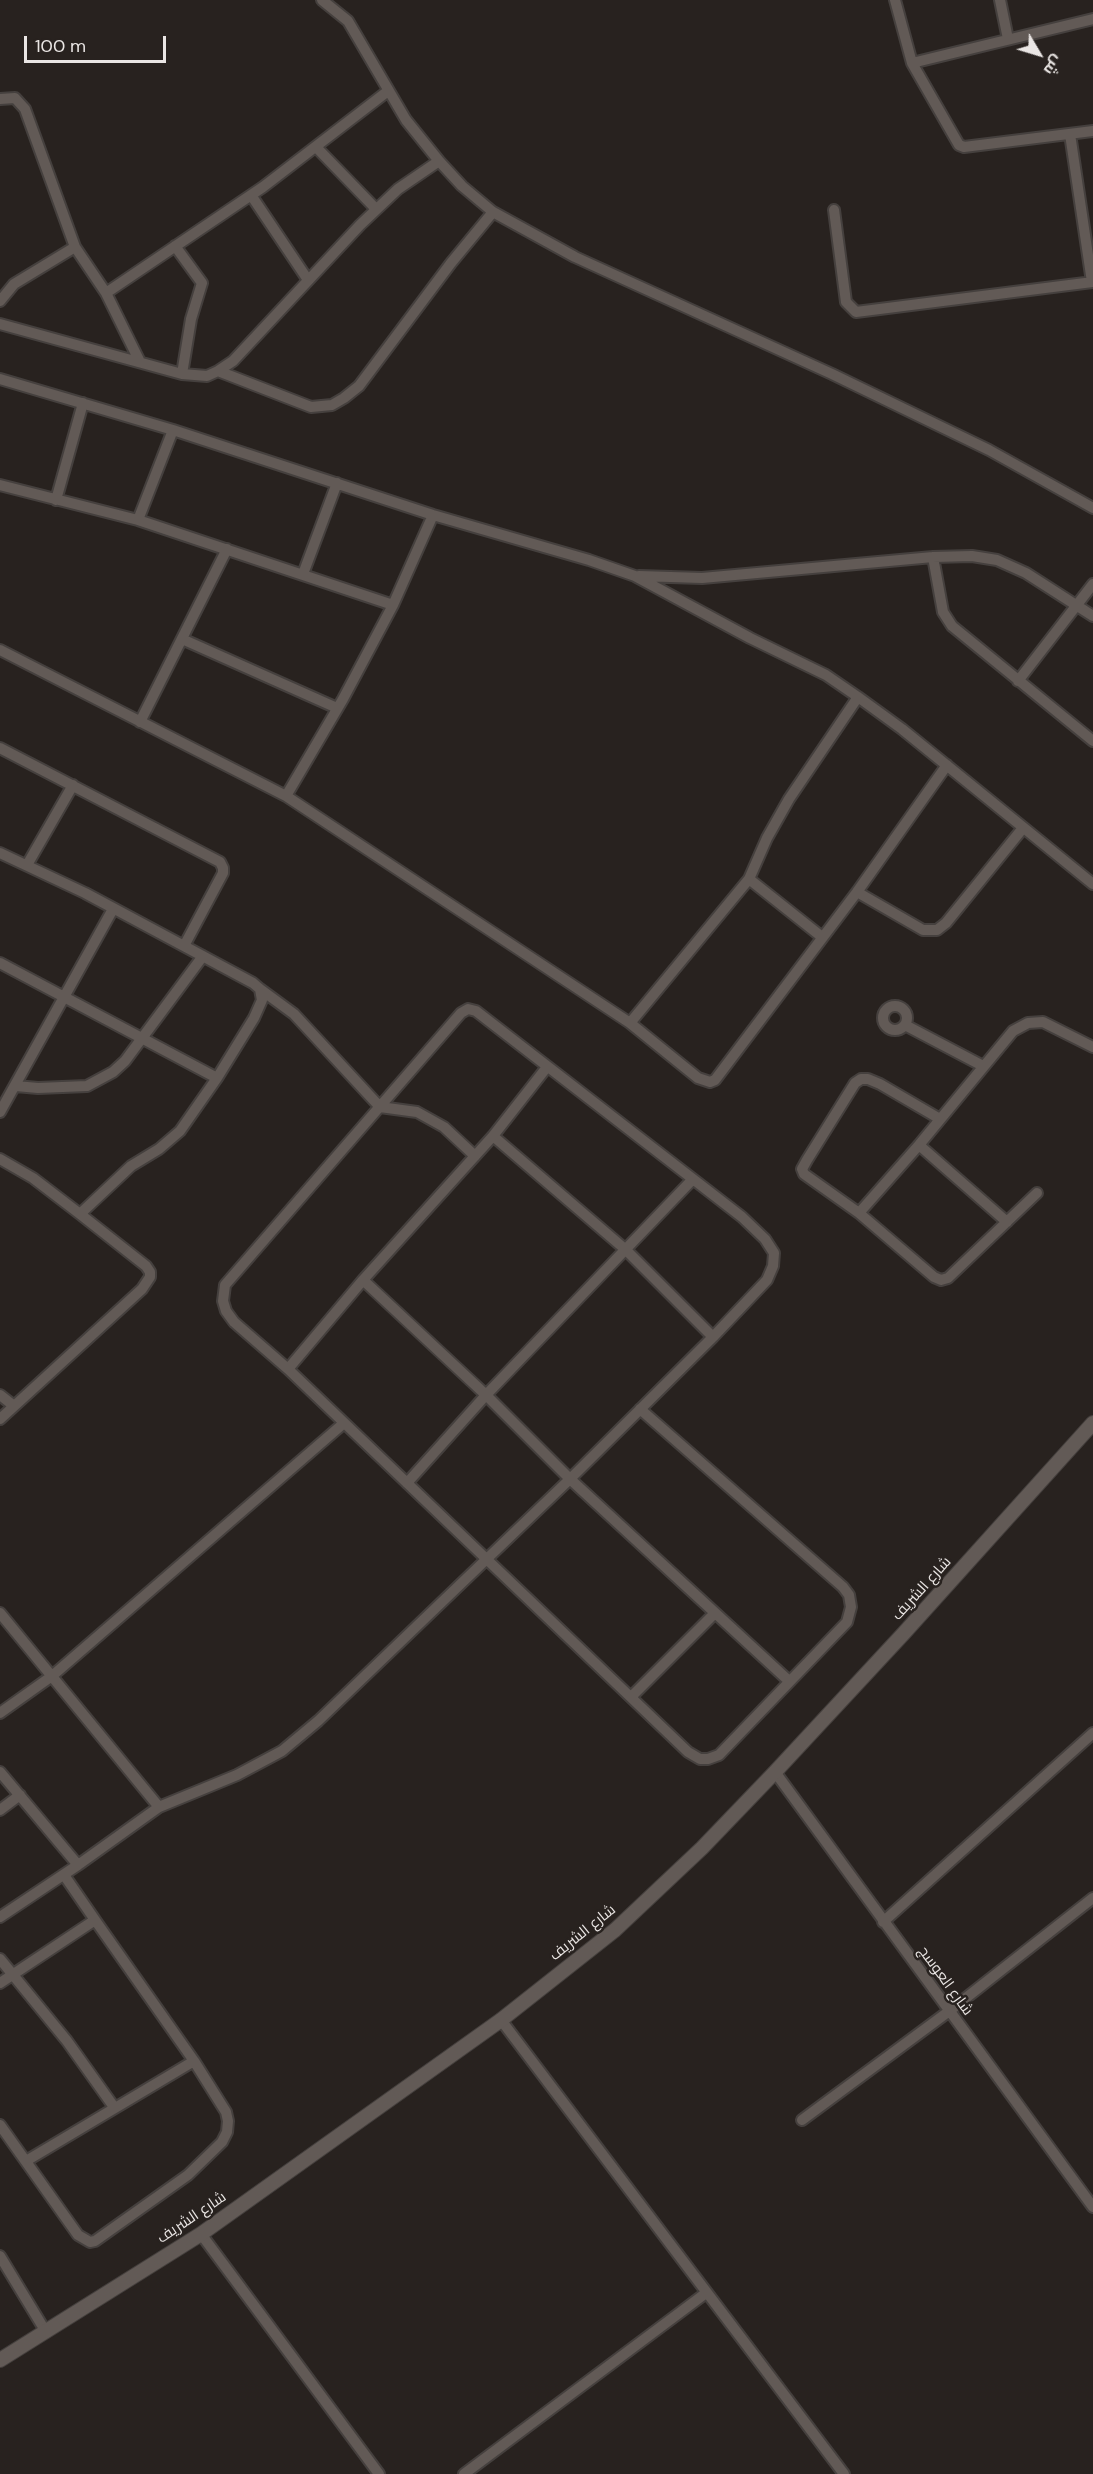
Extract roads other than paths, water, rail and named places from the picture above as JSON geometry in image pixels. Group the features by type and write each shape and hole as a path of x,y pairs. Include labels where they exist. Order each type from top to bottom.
{"main road":[{"name":"شارع الشريف","path":"0,2360 201,2234 501,2020 615,1930 702,1848 775,1772 1093,1423"}],"street":[{"path":"322,0 348,21 406,120 439,161 479,202 493,212 575,257 832,374 989,450 1093,508"},
{"path":"895,0 912,63 955,140 964,147 1093,131"},
{"path":"1000,0 1008,39"},
{"path":"912,63 1093,19"},
{"path":"106,293 251,195 388,91"},
{"path":"0,99 15,98 25,109 75,247 106,293 140,362"},
{"path":"834,210 846,302 856,312 1092,282 1070,134"},
{"path":"316,147 376,209"},
{"path":"0,324 182,374 207,375 218,371 233,361 376,209 398,189 439,161"},
{"path":"251,195 308,279"},
{"path":"218,371 311,407 332,405 359,386 451,263 493,212"},
{"path":"175,246 202,283 191,319 182,374"},
{"path":"0,301 14,284 75,247"},
{"path":"0,379 173,430 433,515 589,560 635,576 750,638 826,675 947,765 1093,884"},
{"path":"56,500 83,403"},
{"path":"138,520 173,430"},
{"path":"303,574 338,483"},
{"path":"0,485 138,520 393,605"},
{"path":"285,796 337,708 393,605 433,515"},
{"path":"140,722 228,549"},
{"path":"635,576 702,578 933,557 972,556 998,560 1026,573 1093,616"},
{"path":"933,557 943,612 952,626 1093,741"},
{"path":"1018,681 1093,584"},
{"path":"182,639 337,708"},
{"path":"0,650 285,796 630,1023 704,1081 715,1080 857,892 947,765"},
{"path":"630,1023 749,879 767,838 789,799 858,697"},
{"path":"0,748 220,862 223,873 184,946"},
{"path":"27,865 73,785"},
{"path":"857,892 923,930 937,930 946,923 1023,828"},
{"path":"0,853 113,909 253,983 294,1014 380,1107 417,1112 444,1127 475,1156"},
{"path":"749,879 822,937"},
{"path":"0,1112 113,909"},
{"path":"16,1086 38,1088 87,1086 113,1072 143,1038 203,956"},
{"path":"0,963 217,1078"},
{"path":"80,1214 131,1166 170,1141 217,1078 254,1018 262,1000 260,989"},
{"path":"0,1917 159,1808 237,1775 282,1751 318,1721 486,1559 570,1479 767,1280 773,1266 774,1252 765,1239 742,1217 476,1011 468,1009 461,1013 225,1285 223,1301 226,1311 234,1322 344,1423 407,1484 486,1559 631,1697 688,1752 700,1759 708,1759 718,1755 847,1622 851,1606 849,1595 640,1409"},
{"path":"859,1213 919,1145 1013,1031 1028,1023 1043,1022 1093,1047"},
{"path":"905,1024 983,1066"},
{"path":"288,1370 363,1280 493,1136 547,1067"},
{"path":"940,1119 868,1078 861,1078 855,1083 802,1170 804,1174 859,1213 934,1277 941,1280 948,1278 1037,1193"},
{"path":"493,1136 626,1250 713,1337"},
{"path":"919,1145 1007,1222"},
{"path":"0,1159 33,1178 146,1266 150,1272 150,1277 142,1289 0,1419"},
{"path":"407,1484 486,1395 692,1180"},
{"path":"363,1280 486,1395 570,1479 789,1681"},
{"path":"0,1395 14,1406"},
{"path":"0,1713 52,1676 344,1423"},
{"path":"0,1613 159,1808"},
{"path":"631,1697 715,1613"},
{"path":"883,1922 1093,1733"},
{"path":"0,1772 78,1864"},
{"name":"شارع العوسج","path":"775,1772 948,2012 1093,2207"},
{"path":"0,1810 20,1795"},
{"path":"0,2125 78,2235 84,2240 95,2241 188,2175 222,2142 227,2132 226,2112 194,2061 64,1875"},
{"path":"802,2120 948,2012 1093,1898"},
{"path":"0,1983 95,1920"},
{"path":"0,1959 67,2041 114,2107"},
{"path":"501,2020 844,2474"},
{"path":"26,2162 194,2061"},
{"path":"201,2234 379,2474"},
{"path":"0,2256 46,2332"},
{"path":"464,2474 706,2293"}]}
